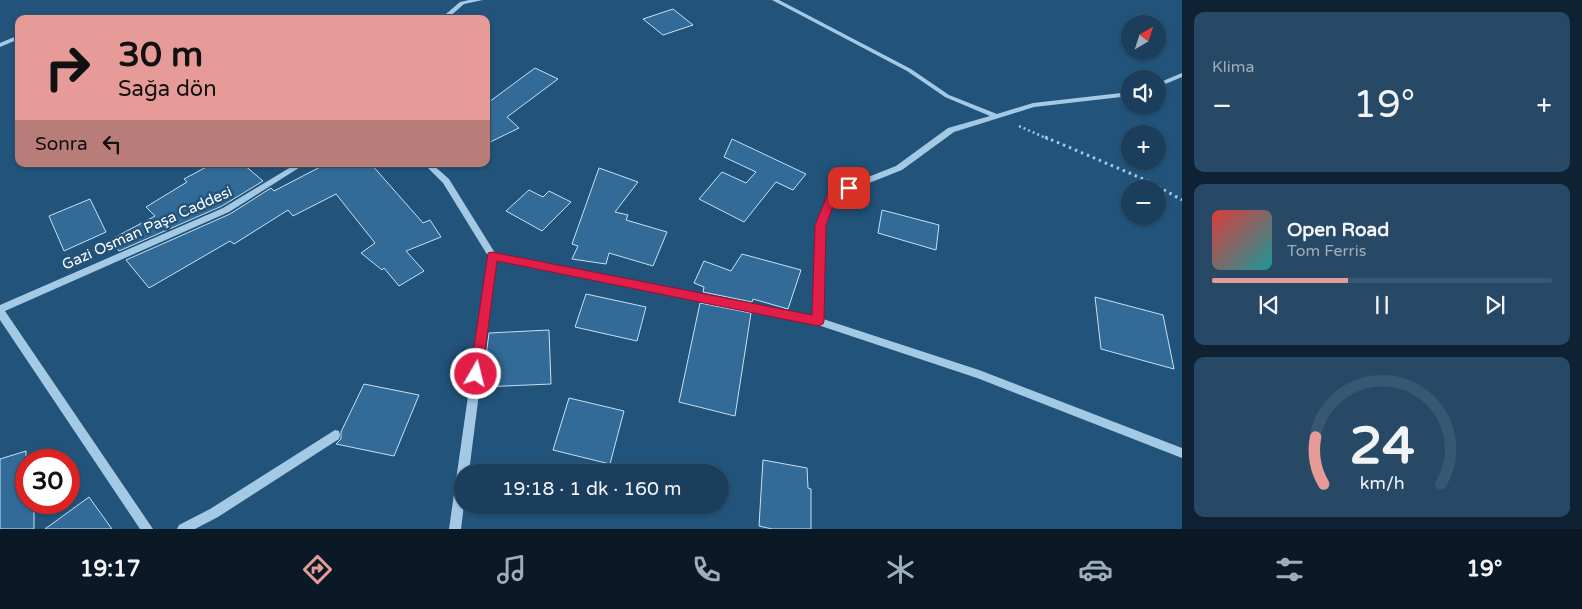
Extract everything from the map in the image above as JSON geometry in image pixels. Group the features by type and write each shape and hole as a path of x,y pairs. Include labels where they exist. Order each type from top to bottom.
{"street":[{"path":"454,0 462,3 480,0"},
{"path":"775,0 909,70 947,96 997,116"},
{"path":"448,15 462,3"},
{"path":"0,45 15,39"},
{"path":"1166,82 1182,76"},
{"path":"818,321 821,225 833,194 899,168 951,130 1033,106 1121,95"},
{"name":"Gazi Osman Paşa Caddesi","path":"0,311 226,210 296,167"},
{"path":"431,167 446,180 492,256 464,464"},
{"path":"492,256 818,321 978,374 1182,453"},
{"path":"0,311 147,529"},
{"path":"182,529 214,513 334,435"},
{"path":"455,529 457,514"}],"path":[{"path":"997,116 1148,181 1182,200"}],"building":[{"path":"673,9 693,25 663,35 643,19"},
{"path":"535,68 558,79 507,117 519,128 490,142 490,101"},
{"path":"732,139 806,174 793,190 776,182 744,222 699,199 722,172 746,183 756,172 724,157"},
{"path":"206,167 247,167 263,181 222,206 119,251 110,240 155,216 146,207 187,182 184,179"},
{"path":"320,167 374,167 423,223 430,220 441,237 406,251 424,271 399,286 384,268 382,270 361,253 375,243 336,194 293,216 288,210 234,244 230,241 149,288 126,260 230,214 271,188 274,191"},
{"path":"599,168 638,182 615,212 628,215 626,220 667,232 653,266 609,253 606,264 572,259 578,246 572,244"},
{"path":"529,190 543,197 549,191 571,202 542,231 506,211"},
{"path":"90,199 106,232 64,251 49,216"},
{"path":"882,210 939,225 936,250 878,233"},
{"path":"742,254 801,270 788,309 753,299 752,302 703,292 704,287 694,283 704,261 731,271"},
{"path":"586,294 646,307 637,341 575,327"},
{"path":"1095,297 1163,315 1174,369 1101,349"},
{"path":"700,303 751,313 735,416 679,402"},
{"path":"549,330 551,384 482,387 489,333"},
{"path":"364,384 419,395 394,456 336,444 341,439 341,432"},
{"path":"569,398 624,411 610,464 553,450"},
{"path":"15,454 15,514 34,514 34,529 0,529 0,459"},
{"path":"763,460 807,468 808,488 811,489 811,529 772,529 759,526"},
{"path":"89,497 112,529 45,529 66,514 80,514 80,504"}],"route":[{"path":"476,374 492,256 818,321 821,225 833,194 849,188"}]}
